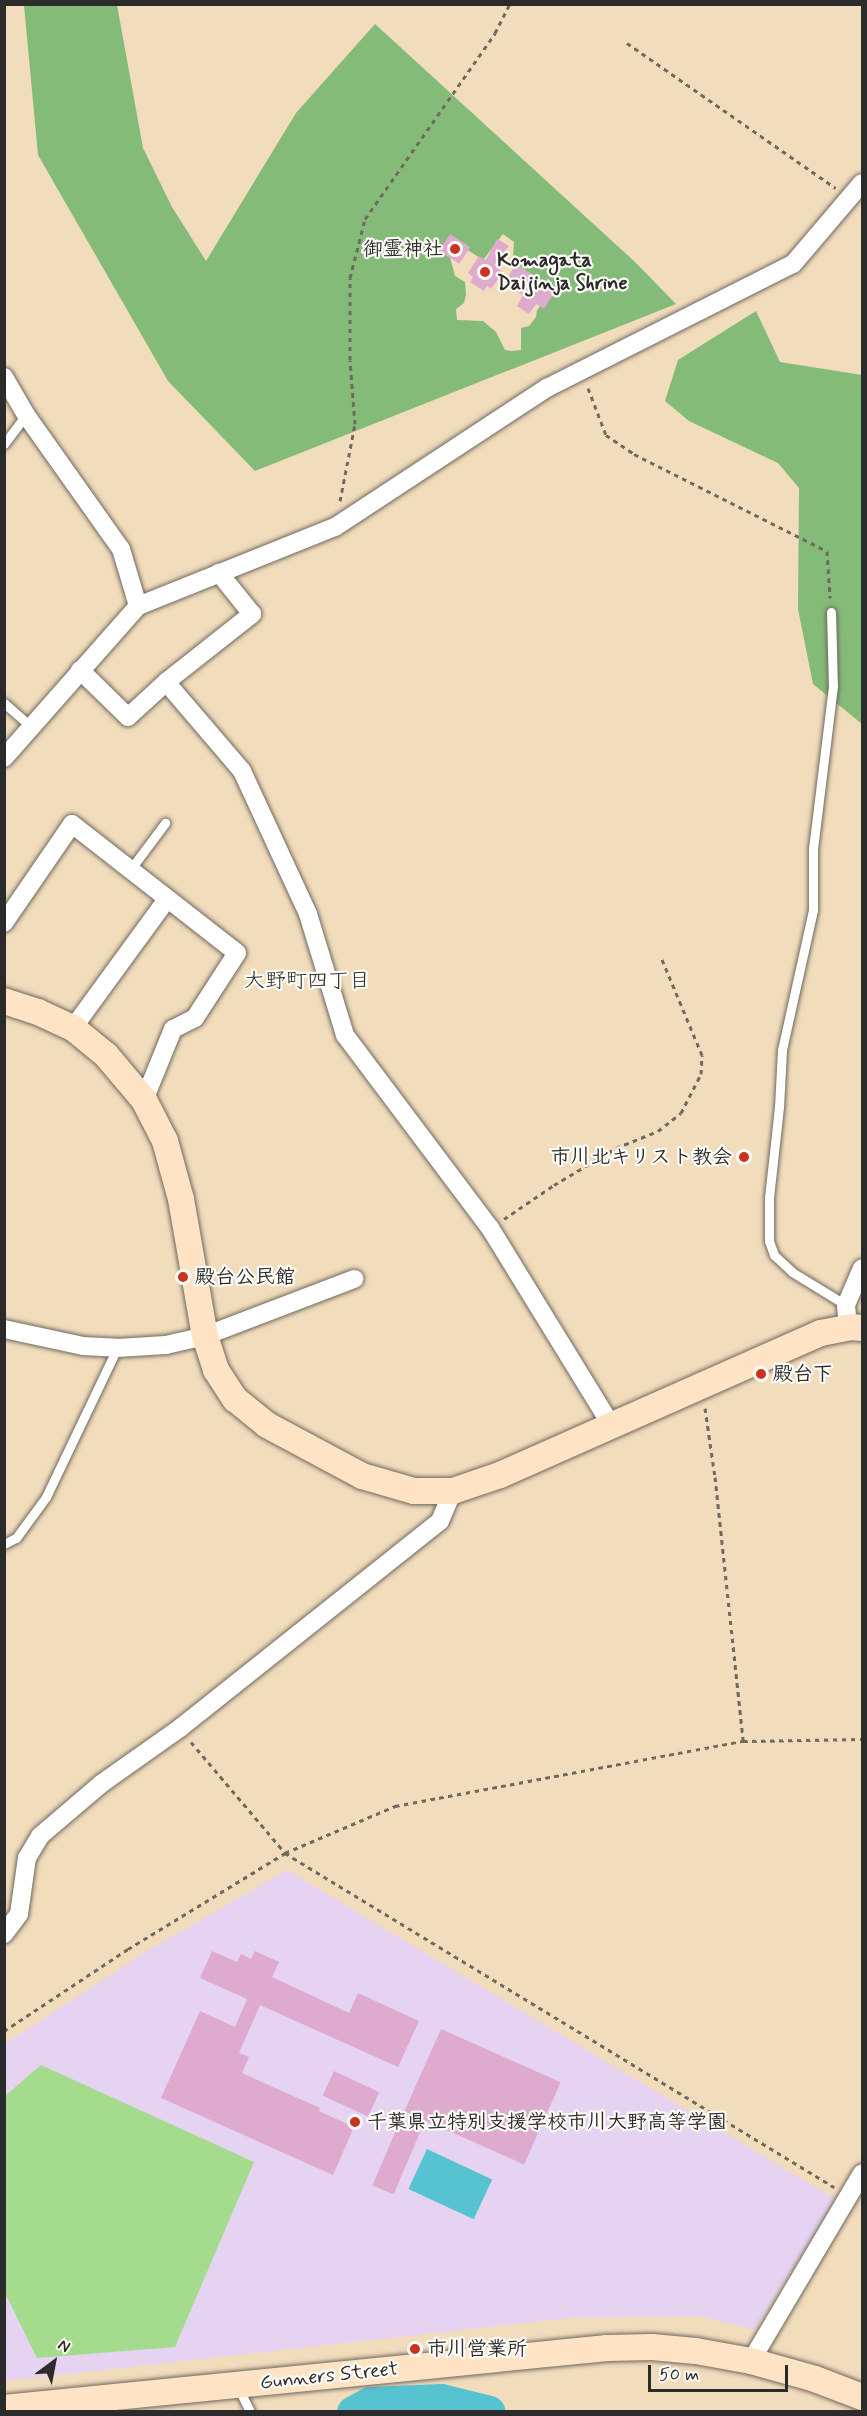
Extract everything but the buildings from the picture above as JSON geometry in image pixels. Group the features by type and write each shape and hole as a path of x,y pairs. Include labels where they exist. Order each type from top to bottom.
{"street":[{"path":"4,758 138,606 334,527 547,388 793,264 862,183"},
{"path":"4,377 26,415 121,549 138,606"},
{"path":"80,670 128,717 166,682 252,614 219,573"},
{"path":"166,682 242,771 308,914 345,1035 490,1228 612,1425"},
{"path":"4,923 72,824 237,953 195,1018 173,1029 144,1100"},
{"path":"73,1028 167,899"},
{"path":"4,1001 38,1012 73,1028 106,1055 144,1100 165,1141 181,1199 205,1336 216,1370 235,1399 267,1425 362,1476 414,1491 453,1491 500,1475 852,1320 862,1268"},
{"path":"4,1329 83,1346 117,1348 166,1345 205,1336 354,1279"},
{"path":"4,1934 19,1914 27,1858 40,1836 101,1784 180,1728 440,1521 453,1491"},
{"path":"751,2361 862,2173"},
{"name":"Gunners Street","path":"4,2408 607,2348 652,2347 696,2350 751,2361 815,2379 862,2397"}],"lane":[{"path":"4,444 26,415"},
{"path":"831,612 833,686 813,848 813,910 782,1050 780,1107 769,1198 769,1241 774,1255 852,1320"},
{"path":"4,703 32,727"},
{"path":"130,870 165,823"},
{"path":"4,1544 16,1538 46,1497 117,1348"},
{"path":"237,2385 250,2412"}],"path":[{"path":"334,527 355,424 350,360 350,278 365,219 495,33 510,4"},
{"path":"627,43 850,198"},
{"path":"582,370 597,418 606,435 634,454 827,551 831,612"},
{"path":"490,1228 562,1179 616,1148 658,1131 681,1113 701,1074 702,1055 661,957"},
{"path":"702,1386 715,1477 743,1741"},
{"path":"180,1728 285,1853 849,2196"},
{"path":"4,2031 128,1949 285,1853 394,1806 743,1741 862,1739"}],"shaded area":[{"name":"千葉県立特別支援学校市川大野高等学園","path":"287,1870 835,2199 755,2330 698,2316 571,2318 5,2381 5,2044 144,1953"}],"green space":[{"path":"24,5 117,5 143,148 172,207 206,261 296,113 375,24 635,262 676,304 255,471 168,381 38,155","holes":["503,234 514,242 513,258 518,270 544,281 550,287 550,294 537,310 536,317 529,326 521,328 521,350 511,351 505,350 496,332 483,321 457,320 456,309 464,303 466,294 465,282 455,276 450,257 441,248 451,239 483,260"]},
{"path":"756,311 780,362 862,375 862,724 813,684 798,609 799,488 778,463 689,421 665,401 678,360"},
{"path":"41,2065 254,2162 175,2347 37,2358 5,2293 5,2096"}],"water":[{"path":"427,2149 492,2179 474,2219 408,2189"}],"waterway":[{"path":"353,2412 370,2403 441,2400 489,2412"}],"place":[{"name":"御霊神社","path":"455,249"},
{"name":"Komagata Daijinja Shrine","path":"485,272"},
{"name":"市川北キリスト教会","path":"744,1157"},
{"name":"殿台公民館","path":"183,1277"},
{"name":"殿台下","path":"761,1374"},
{"name":"千葉県立特別支援学校市川大野高等学園","path":"355,2122"},
{"name":"市川営業所","path":"415,2349"}],"district":[{"name":"大野町四丁目","path":"307,981"}]}
